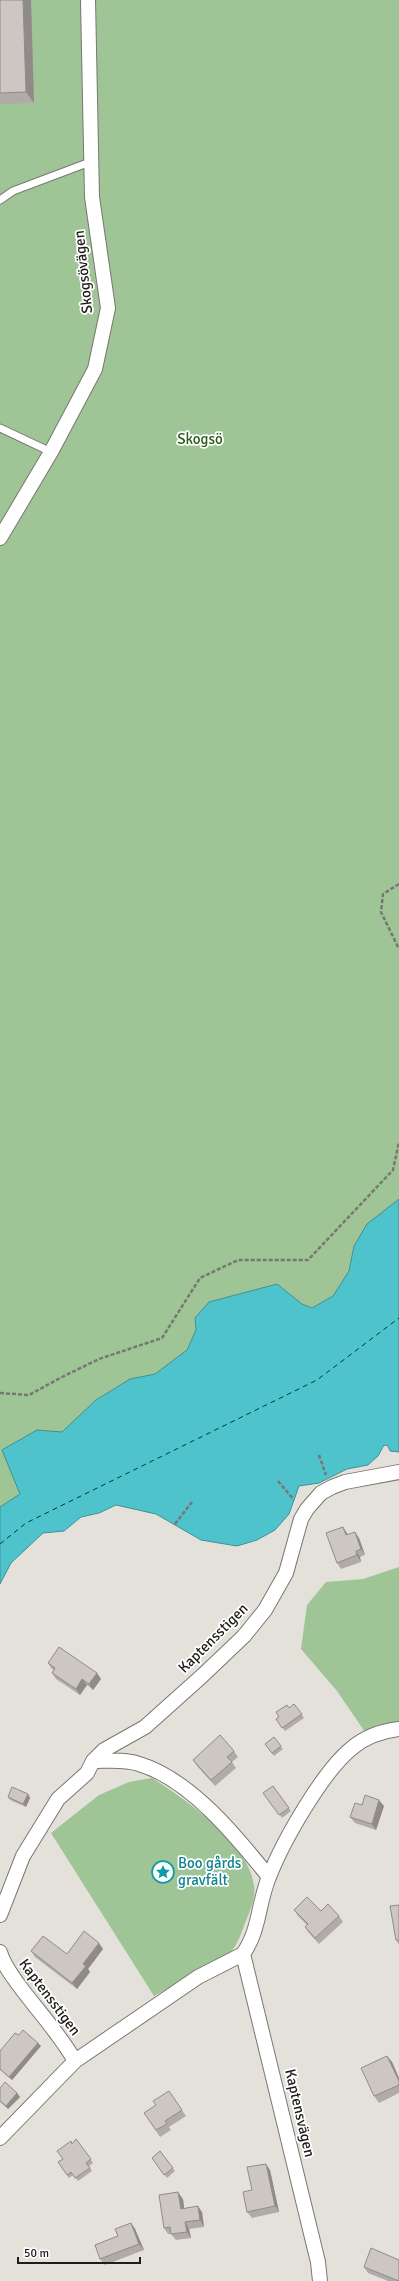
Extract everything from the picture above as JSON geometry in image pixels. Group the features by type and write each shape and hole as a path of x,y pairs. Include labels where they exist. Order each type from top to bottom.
{"street":[{"name":"Skogsövägen","path":"0,538 51,452 95,369 108,308 97,241 90,162 88,0"},
{"name":"Kaptensstigen","path":"0,1916 23,1856 58,1799 87,1773 94,1761 104,1750 145,1728 244,1636 277,1591 286,1574 301,1519 306,1509 321,1493 345,1482 399,1472"},
{"path":"0,2138 74,2061 198,1977 243,1954 249,1945 259,1918 269,1877 304,1812 336,1762 353,1746 376,1734 399,1729"},
{"path":"94,1761 138,1763 177,1784 234,1833 269,1877"},
{"name":"Kaptensstigen","path":"0,1952 8,1969 36,2010 66,2045 74,2061"},
{"name":"Kaptensvägen","path":"243,1954 316,2255 320,2281"}],"lane":[{"path":"0,200 13,191 90,162"},
{"path":"0,428 51,452"}],"path":[{"path":"399,884 383,894 381,912 399,950"},
{"path":"0,1393 29,1395 99,1359 162,1338 200,1278 238,1260 308,1260 393,1170 399,1142"},
{"path":"319,1455 328,1479"},
{"path":"278,1481 294,1500"},
{"path":"175,1524 192,1502"}],"green space":[{"name":"Skogsö","path":"0,0 399,0 399,1349 0,1542"},
{"path":"399,1567 399,1724 365,1732 337,1691 301,1649 307,1605 326,1582 363,1579"},
{"path":"152,1778 181,1797 228,1838 249,1869 254,1885 253,1900 249,1914 238,1941 230,1954 210,1967 154,1996 51,1833 99,1795 129,1782"}],"water":[{"path":"399,1199 399,1452 390,1451 388,1446 384,1445 378,1456 368,1465 347,1469 319,1483 299,1486 289,1514 275,1530 257,1540 237,1546 201,1540 156,1514 116,1505 99,1513 81,1517 64,1531 43,1533 11,1563 0,1584 0,1507 20,1494 2,1450 37,1430 62,1432 96,1400 130,1379 155,1374 187,1350 196,1330 195,1318 209,1302 277,1284 302,1304 312,1308 333,1296 349,1271 354,1246 367,1224"}],"building":[{"path":"0,0 23,0 26,92 0,93"},
{"path":"343,1527 346,1535 355,1532 361,1549 356,1551 357,1555 337,1563 326,1533"},
{"path":"59,1647 97,1673 89,1684 82,1679 76,1689 52,1673 55,1668 48,1663"},
{"path":"294,1704 302,1714 282,1728 276,1719 279,1717 276,1712 287,1705 289,1708"},
{"path":"220,1735 234,1751 227,1757 232,1762 211,1780 193,1760"},
{"path":"274,1737 281,1746 272,1753 265,1744"},
{"path":"273,1786 289,1808 279,1815 263,1793"},
{"path":"12,1787 28,1794 23,1804 8,1797"},
{"path":"365,1795 379,1800 372,1824 350,1817 355,1803 362,1805"},
{"path":"307,1897 321,1911 328,1904 339,1916 315,1938 305,1927 308,1924 294,1910"},
{"path":"399,1905 399,1940 396,1940 390,1906"},
{"path":"84,1931 99,1943 83,1964 86,1966 72,1983 31,1951 43,1936 67,1954"},
{"path":"23,2030 38,2043 9,2077 0,2069 0,2051 15,2033 19,2035"},
{"path":"387,2056 399,2081 399,2085 374,2096 361,2068"},
{"path":"5,2082 17,2093 6,2106 0,2101 0,2088"},
{"path":"169,2091 182,2110 165,2121 167,2124 156,2130 144,2113 156,2105 153,2101"},
{"path":"76,2139 91,2159 86,2163 90,2168 75,2178 71,2172 67,2175 58,2162 63,2159 57,2151 71,2141 72,2144"},
{"path":"160,2151 173,2168 164,2175 152,2158"},
{"path":"266,2164 275,2206 247,2212 243,2192 252,2190 247,2167"},
{"path":"178,2192 181,2209 198,2206 200,2220 185,2222 187,2232 171,2234 170,2227 164,2228 159,2195"},
{"path":"131,2223 139,2244 100,2259 95,2245 118,2236 115,2229"},
{"path":"371,2248 399,2260 399,2281 364,2267"}],"ferry route":[{"path":"0,1544 26,1523 317,1380 399,1318"}],"place":[{"name":"Boo gårds gravfält","path":"163,1872"}]}
